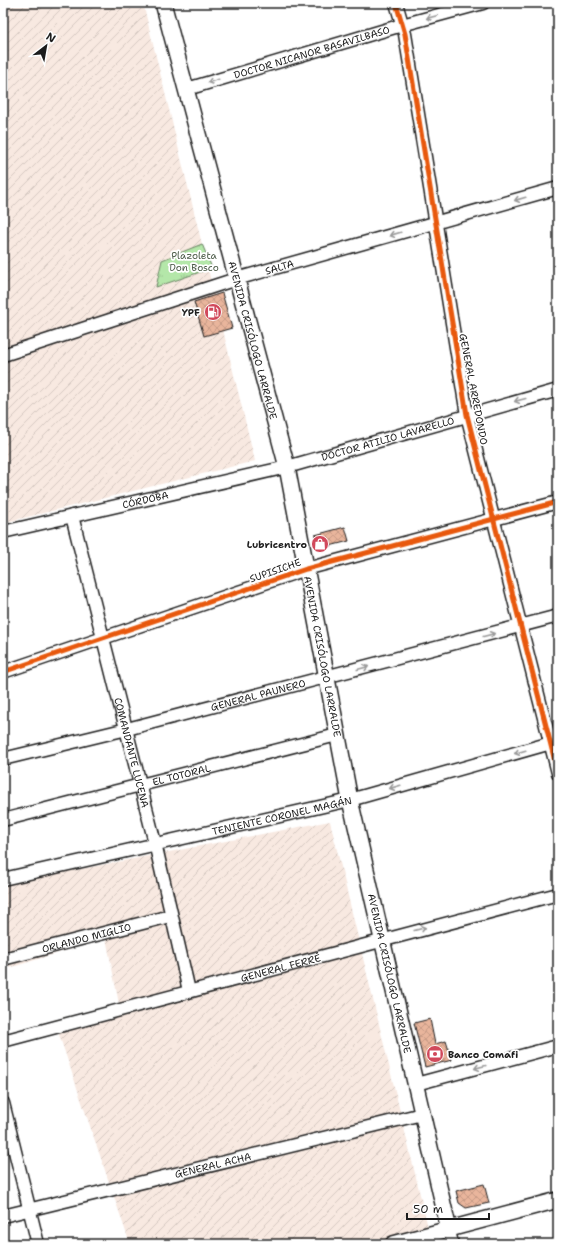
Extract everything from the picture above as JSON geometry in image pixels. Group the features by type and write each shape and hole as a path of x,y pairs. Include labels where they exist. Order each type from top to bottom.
{"main road":[{"name":"AVENIDA CRISÓLOGO LARRALDE","path":"163,3 287,467 350,800 451,1237"},
{"path":"393,1244 451,1237 558,1200"}],"street":[{"name":"GENERAL ARREDONDO","path":"396,3 402,25 467,415 521,626 554,742 558,773"},
{"name":"DOCTOR NICANOR BASAVILBASO","path":"187,89 402,25 483,3"},
{"name":"SALTA","path":"3,355 236,279 558,188"},
{"name":"DOCTOR ATILIO LAVARELLO","path":"287,467 558,390"},
{"name":"CÓRDOBA","path":"3,532 287,467"},
{"name":"SUPISICHE","path":"3,672 306,569 558,502"},
{"name":"COMANDANTE LUCENA","path":"72,516 105,638 189,991"},
{"name":"GENERAL PAUNERO","path":"3,759 326,678 558,616"},
{"name":"EL TOTORAL","path":"3,820 140,784 337,736"},
{"name":"TENIENTE CORONEL MAGÁN","path":"3,879 155,843 350,800 554,742"},
{"name":"GENERAL FERRÉ","path":"3,1041 382,939 558,894"},
{"name":"ORLANDO MIGLIO","path":"3,959 170,916"},
{"path":"416,1084 558,1046"},
{"path":"3,1103 38,1244"},
{"name":"GENERAL ACHA","path":"3,1216 422,1114"}],"shaded area":[{"path":"3,3 143,3 255,461 3,523"},
{"path":"330,821 432,1244 130,1244 54,1020 119,1004 106,938 3,970 3,884"}],"green space":[{"name":"Plazoleta Don Bosco","path":"202,244 212,268 156,287 162,260"}],"building":[{"path":"222,293 232,328 204,336 194,302"},
{"path":"345,527 349,541 318,549 315,535"},
{"path":"430,1019 435,1044 446,1041 452,1060 425,1067 414,1023"},
{"path":"484,1184 489,1203 466,1208 459,1203 456,1191"}],"cycle path":[{"path":"396,3 405,34 467,415 558,773"},
{"path":"3,672 306,569 558,502"}],"place":[{"name":"YPF","path":"213,312"},
{"name":"Lubricentro","path":"320,544"},
{"name":"Banco Comafi","path":"435,1054"}]}
